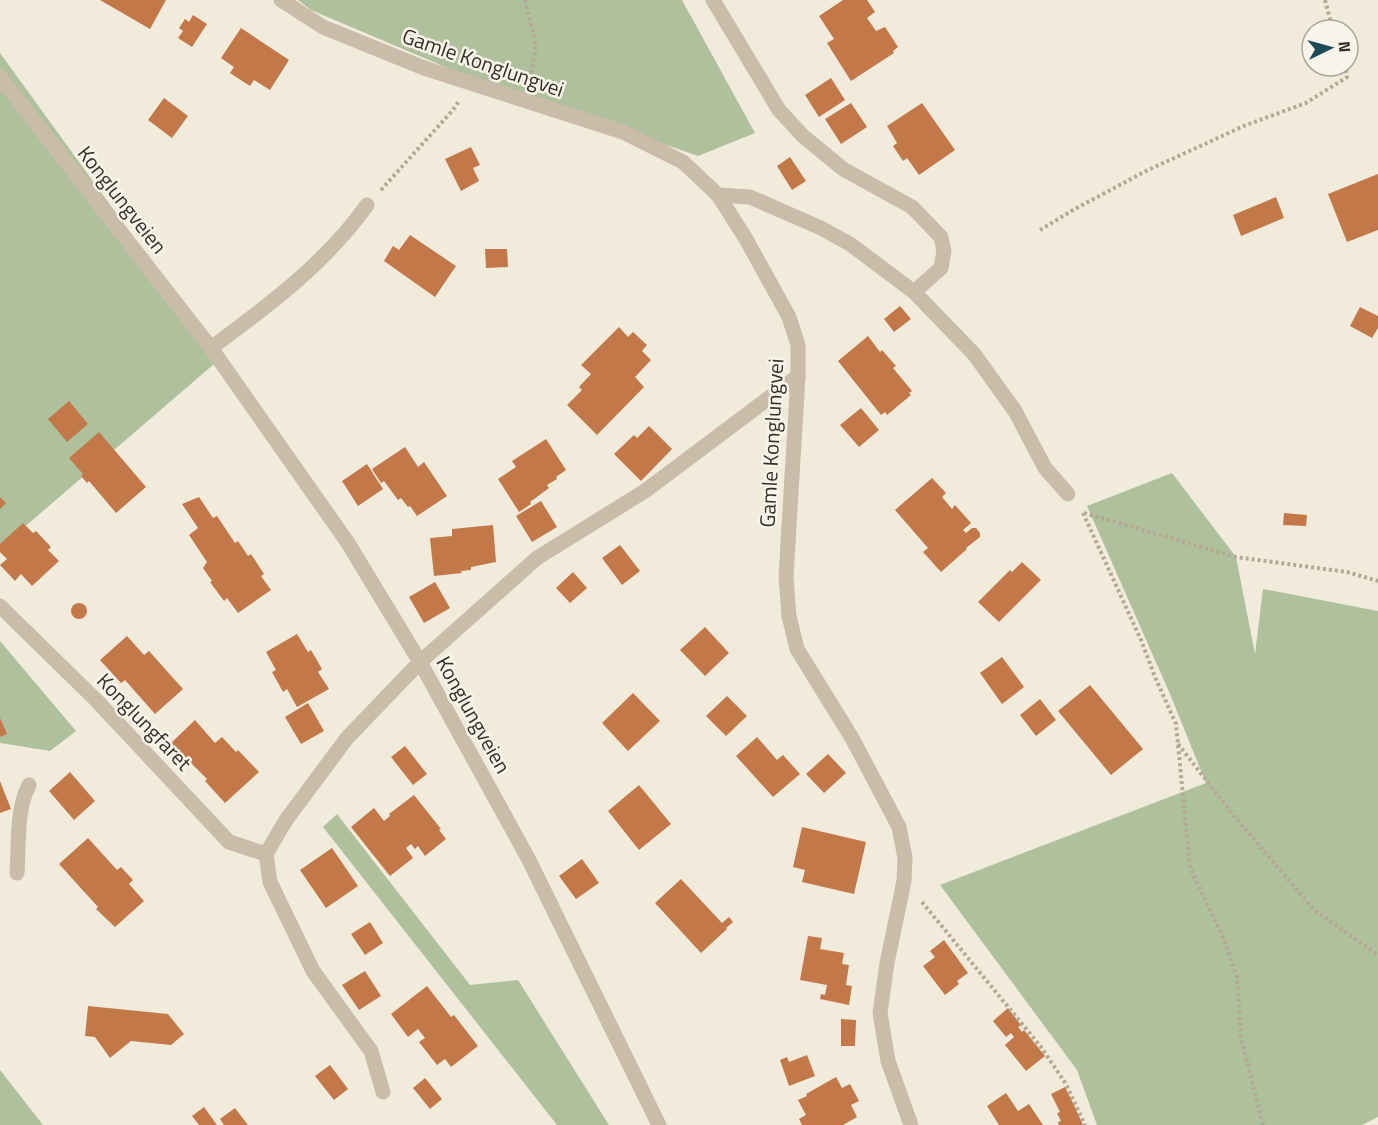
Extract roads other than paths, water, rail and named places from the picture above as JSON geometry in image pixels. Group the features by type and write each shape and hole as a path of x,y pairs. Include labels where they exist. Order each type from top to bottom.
{"street":[{"name":"Gamle Konglungvei","path":"281,0 323,27 424,68 623,132 683,162 718,195 746,239 789,317 798,345 786,577 789,616 797,649 852,738 899,827 905,858 904,880 887,963 880,1013 888,1060 911,1125"},
{"path":"713,0 780,110 803,136 843,169 912,207 941,237 944,251 942,268 914,292"},
{"name":"Konglungveien","path":"0,77 211,348 348,543 420,662 528,858 659,1125"},
{"path":"718,195 750,197 821,228 850,244 914,292 974,354 1015,411 1045,468 1068,494"},
{"path":"211,348 272,302 322,260 367,205"},
{"path":"383,1092 371,1051 313,971 270,882 266,854 286,820 347,738 420,662 537,558 645,491 798,376"},
{"name":"Konglungfaret","path":"0,606 96,700 229,843 266,854"},
{"path":"17,873 22,807 29,785"}]}
